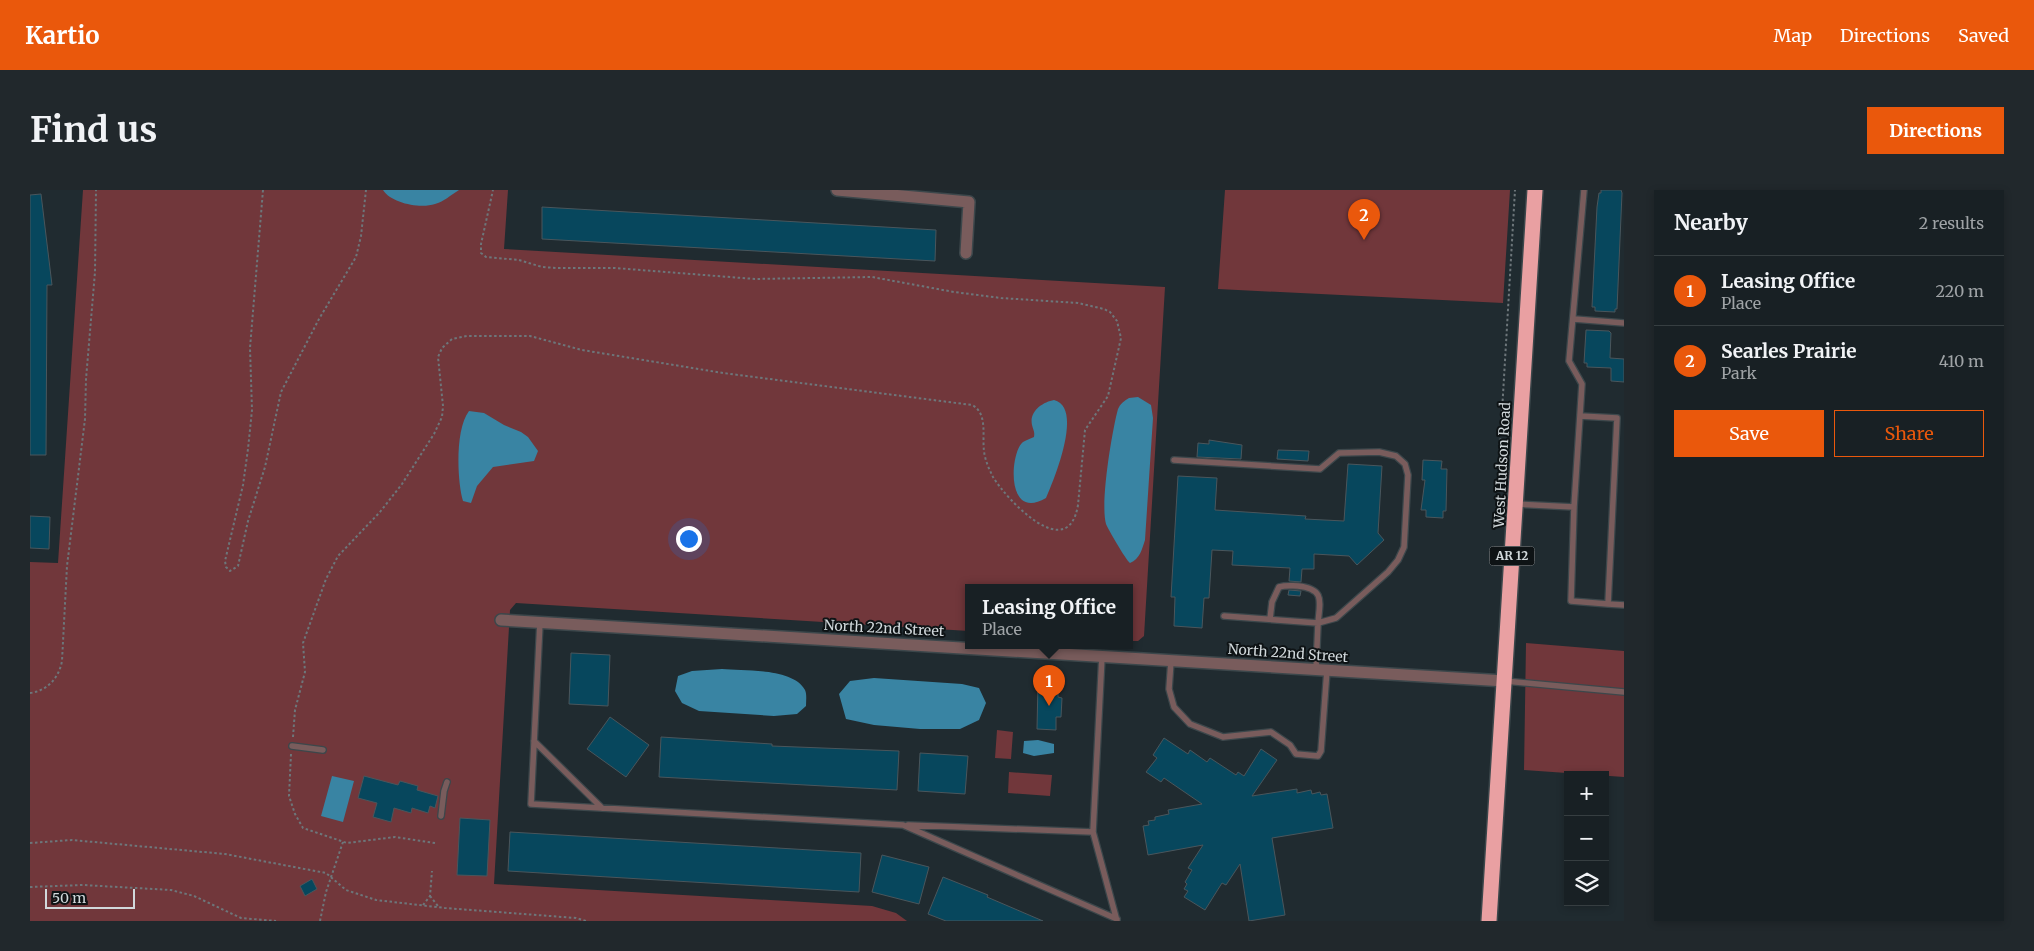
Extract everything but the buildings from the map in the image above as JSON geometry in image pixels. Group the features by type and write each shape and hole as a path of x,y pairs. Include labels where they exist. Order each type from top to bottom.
{"highway":[{"name":"West Hudson Road","path":"1489,921 1534,190"}],"street":[{"path":"838,190 900,193 969,202 966,253"},
{"name":"North 22nd Street","path":"501,620 965,648"},
{"name":"North 22nd Street","path":"986,649 1505,681"}],"lane":[{"path":"1584,190 1569,361 1582,384 1574,507 1571,601 1624,604"},
{"path":"1574,319 1624,324"},
{"path":"1580,416 1621,418 1608,604"},
{"path":"1174,460 1320,469 1340,453 1379,452 1396,456 1405,464 1408,475 1404,547 1398,560 1388,572 1336,618 1318,623 1224,616"},
{"path":"1515,504 1574,507"},
{"path":"1172,660 1169,689 1174,707 1190,724 1223,737 1271,732 1290,745 1296,754 1318,756 1321,751 1322,670 1318,623 1320,601 1318,594 1312,588 1286,585 1279,587 1274,594 1270,619"},
{"path":"540,622 531,804 1092,832"},
{"path":"1102,656 1092,832 1117,920"},
{"path":"1505,681 1624,692"},
{"path":"534,741 602,808"},
{"path":"292,746 323,750"},
{"path":"441,816 444,791 448,782"},
{"path":"903,824 1117,920"}],"path":[{"path":"30,694 41,690 53,682 62,661 67,566 85,419 86,374 95,272 96,190"},
{"path":"263,190 250,340 250,427 243,485 225,561 226,567 230,571 238,566 248,521 265,467 285,383 358,253 366,190"},
{"path":"435,843 395,837 350,843 343,842 305,829 300,824 288,793 295,710 305,672 303,643 326,579 338,556 380,512 402,484 434,434 442,417 443,406 438,357 445,344 457,338 530,336 582,350 723,373 972,405 978,408 982,415 984,453 989,467 1012,502 1034,520 1054,529 1070,524 1077,510 1085,430 1108,396 1121,338 1117,321 1107,311 1078,303 1001,298 954,292 872,277 755,279 615,268 542,267 519,260 486,258 481,253 481,244 494,190"},
{"path":"1500,446 1515,190"},
{"path":"30,843 72,840 225,854 326,873 346,890 359,896 440,907 576,918 586,921"},
{"path":"320,921 331,877 343,842"},
{"path":"422,905 430,896 432,871"},
{"path":"30,887 83,886 171,890 194,896 235,916 276,921"},
{"path":"430,896 440,907"}],"shaded area":[{"path":"83,190 508,190 504,249 1165,287 1144,636 1138,641 1133,641 1133,584 965,584 965,631 516,603 510,610 494,884 872,906 896,913 907,921 30,921 30,562 58,563"},
{"path":"1225,190 1510,190 1503,303 1218,289"},
{"path":"1526,643 1624,651 1624,777 1609,776 1609,771 1564,771 1564,773 1524,770"},
{"path":"997,730 1013,732 1011,759 995,758"},
{"path":"1009,772 1052,775 1050,796 1008,793"}],"water":[{"path":"383,190 459,190 438,203 422,206 406,204 387,195"},
{"path":"1138,397 1151,405 1153,418 1145,540 1142,550 1130,563 1106,524 1104,500 1110,450 1118,409 1129,398"},
{"path":"1054,400 1063,405 1067,416 1067,429 1060,461 1046,498 1033,503 1023,501 1017,493 1014,483 1015,458 1023,442 1034,437 1032,420 1035,411 1041,405"},
{"path":"469,411 484,413 504,425 521,432 528,437 538,451 534,461 493,467 477,486 471,503 463,501 459,481 458,455 461,430 464,419"},
{"path":"722,669 767,672 790,678 799,683 805,690 806,706 797,714 774,716 699,711 682,703 675,691 678,676 692,671"},
{"path":"874,678 962,684 979,688 986,703 979,720 960,729 920,729 874,725 846,719 839,694 850,681"},
{"path":"1038,740 1054,744 1054,753 1034,756 1023,753 1024,741"},
{"path":"332,776 354,781 343,822 321,816"}],"place":[{"name":"Searles Prairie","path":"1364,240"},
{"name":"Leasing Office","path":"1049,706"}]}
